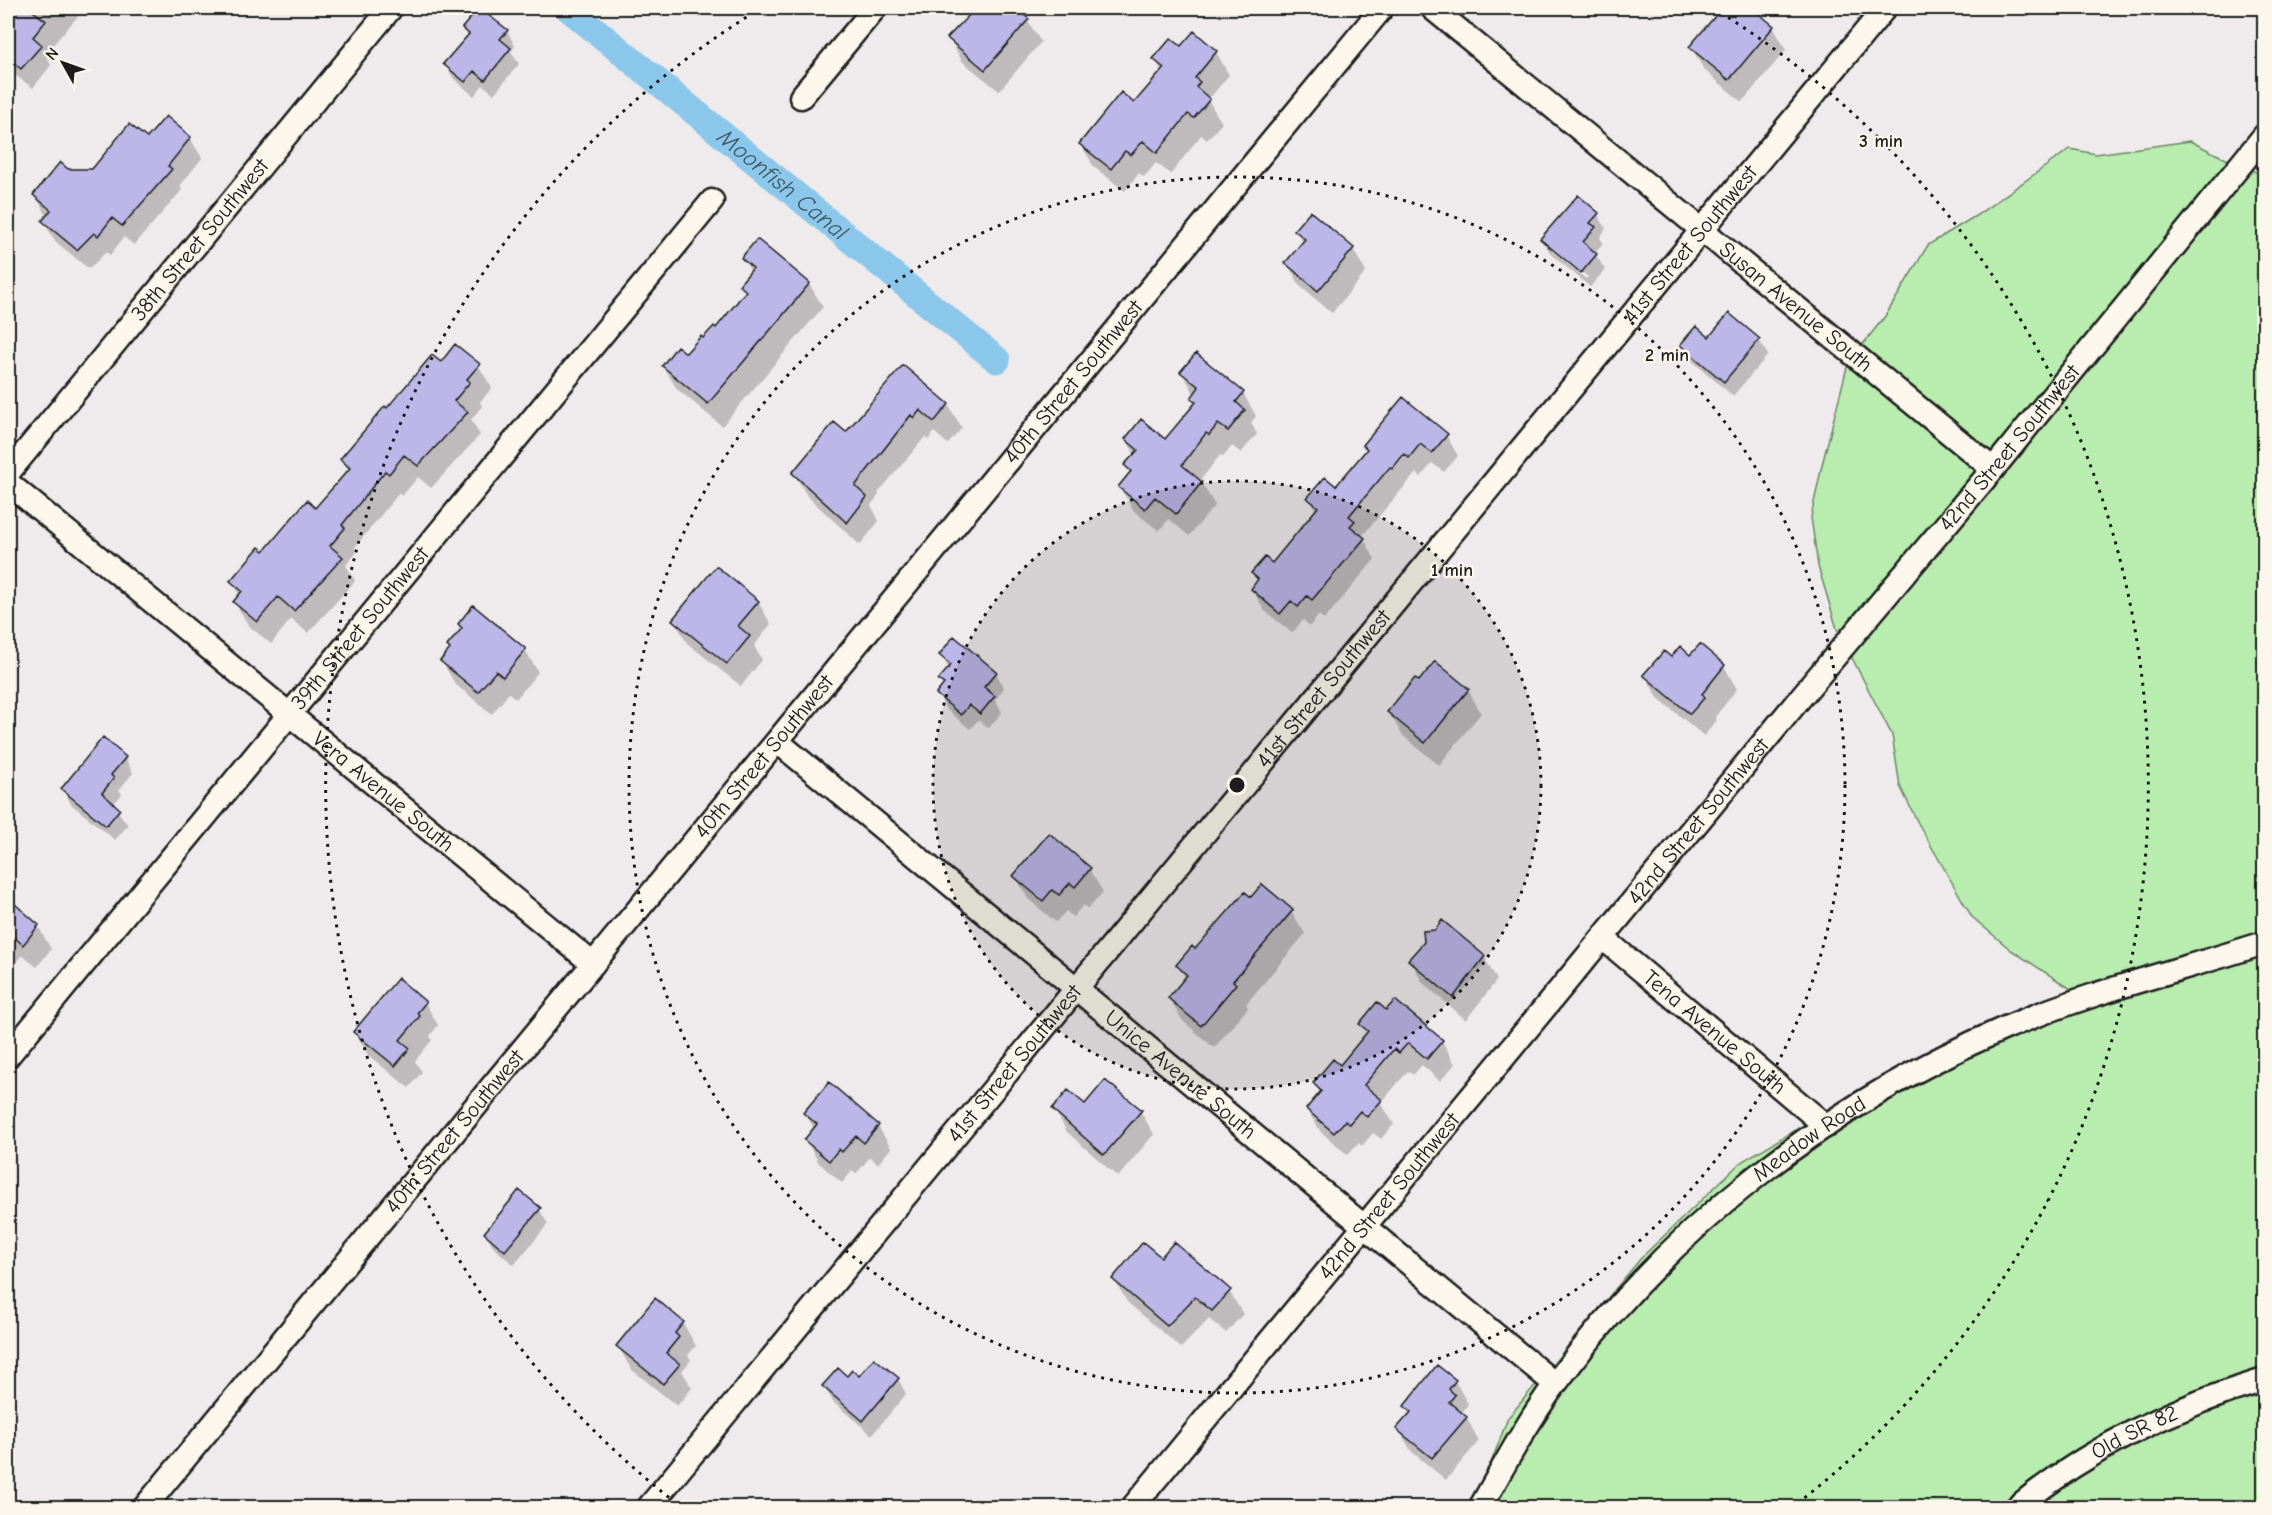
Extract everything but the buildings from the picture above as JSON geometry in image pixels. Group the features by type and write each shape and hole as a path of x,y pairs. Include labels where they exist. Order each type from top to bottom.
{"street":[{"name":"38th Street Southwest","path":"8,473 391,8"},
{"path":"801,97 875,8"},
{"name":"40th Street Southwest","path":"144,1508 1382,8"},
{"name":"Susan Avenue South","path":"1432,8 1993,469"},
{"name":"41st Street Southwest","path":"648,1508 1885,8"},
{"name":"42nd Street Southwest","path":"1132,1508 1993,469 2265,136"},
{"name":"39th Street Southwest","path":"8,1056 712,201"},
{"name":"Vera Avenue South","path":"8,483 593,964"},
{"name":"Unice Avenue South","path":"778,742 1555,1384"},
{"name":"Tena Avenue South","path":"1603,938 1826,1126"},
{"name":"Meadow Road","path":"1480,1508 1555,1384 1592,1338 1669,1253 1750,1182 1826,1126 1885,1088 2005,1028 2059,1008 2265,944"},
{"name":"Old SR 82","path":"2016,1508 2094,1451 2128,1433 2200,1402 2265,1380"}],"green space":[{"path":"2190,141 2240,166 2264,175 2264,1507 1474,1508 1508,1418 1642,1257 1741,1162 1866,1088 2074,991 2011,950 1972,917 1918,823 1900,786 1892,735 1837,629 1818,566 1811,517 1848,363 1886,315 1928,245 1977,215 2070,149 2096,154"}],"waterway":[{"name":"Moonfish Canal","path":"568,8 997,360"}]}
